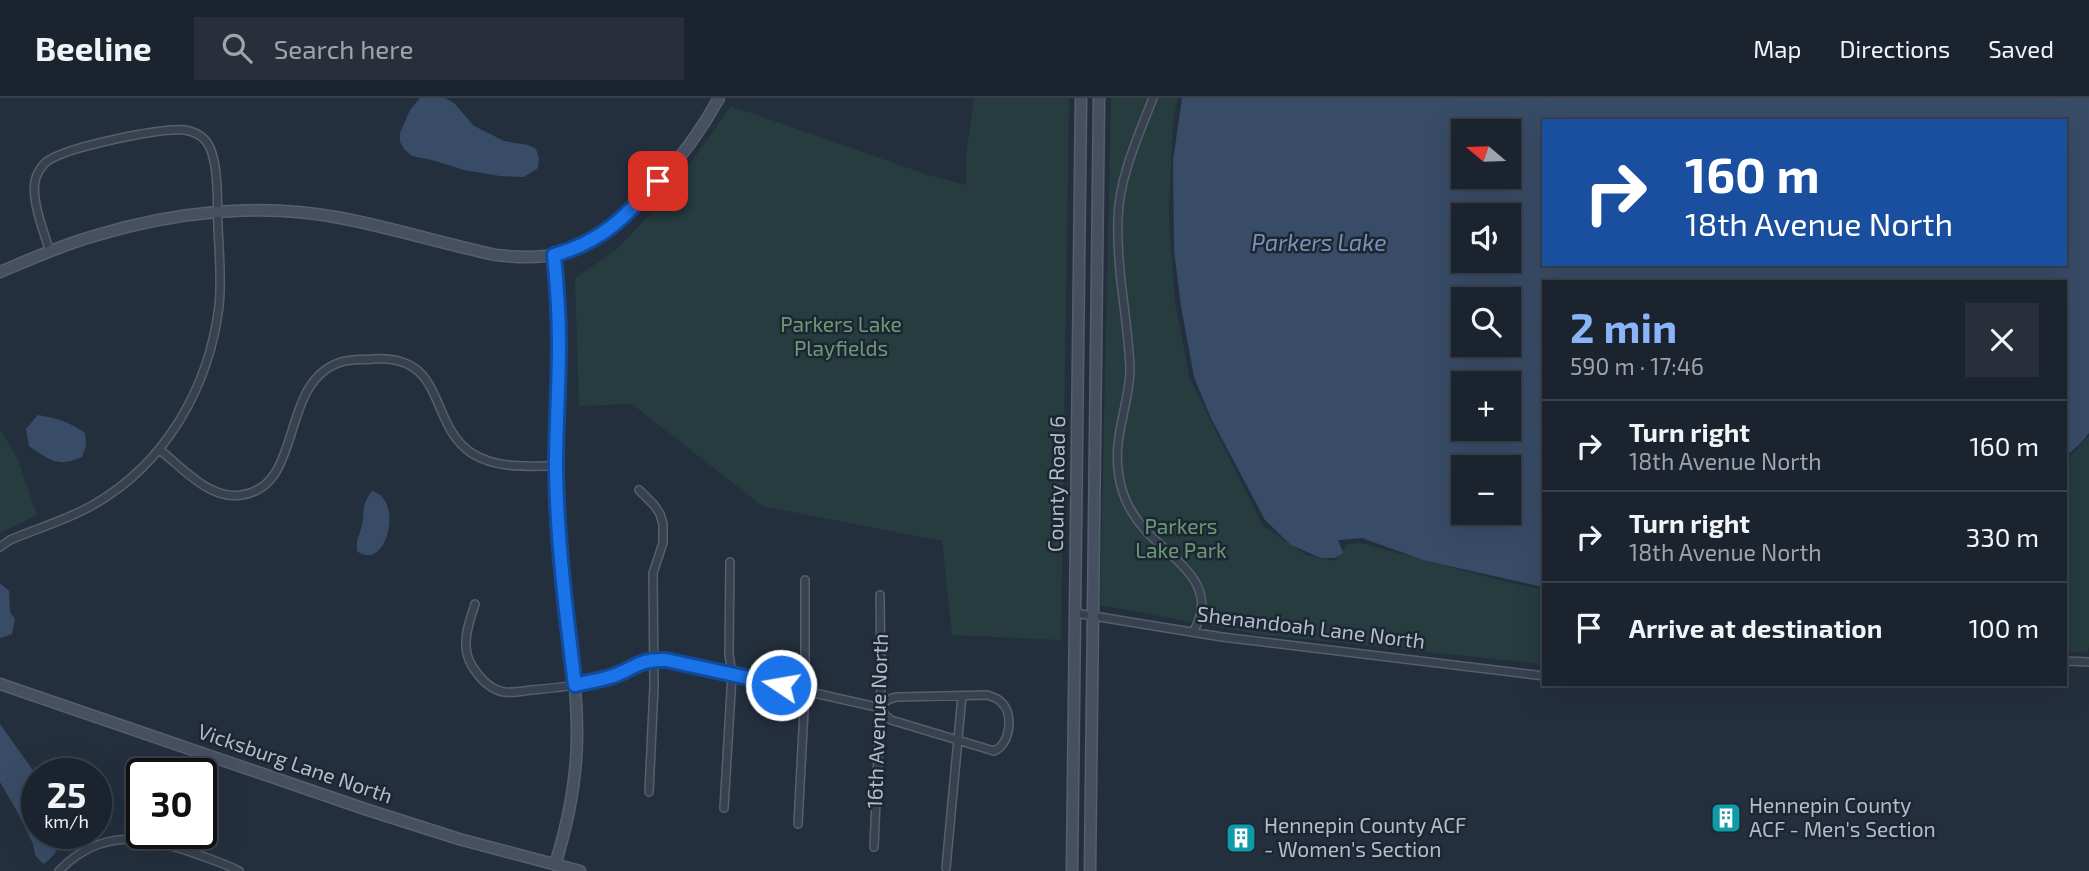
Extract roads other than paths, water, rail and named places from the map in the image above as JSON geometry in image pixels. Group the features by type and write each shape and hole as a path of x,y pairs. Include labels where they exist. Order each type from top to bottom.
{"main road":[{"path":"0,272 92,236 173,217 217,212 298,213 340,218 496,255 515,258 554,255 574,250 593,240 611,229 626,215 667,172 719,98"},
{"name":"County Road 6","path":"1071,868 1081,98"},
{"name":"County Road 6","path":"1090,871 1100,98"},
{"path":"554,255 559,346 556,466 558,528 575,685 577,736 570,809 554,868"},
{"name":"Vicksburg Lane North","path":"0,684 365,809 554,868 580,871"}],"street":[{"path":"1153,98 1128,162 1118,217 1130,371 1117,447 1118,471 1123,494 1132,514 1148,533 1187,569 1198,585 1200,613 1193,632"},
{"path":"0,547 10,540 95,504 120,487 160,450 196,392 215,334 219,304 216,180 207,143 187,130 132,135 47,161 35,177 33,186 50,252"},
{"path":"160,450 208,489 232,496 257,491 276,474 300,406 316,379 342,362 388,358 402,362 426,378 452,434 471,453 507,465 556,466"},
{"path":"639,490 654,505 663,524 663,543 653,573 654,710 649,792"},
{"path":"724,808 732,675 729,654 730,562"},
{"path":"798,824 805,691 805,580"},
{"name":"16th Avenue North","path":"874,847 881,708 880,595"},
{"path":"475,604 466,645 468,656 488,685 506,693 575,685 604,679 640,662 666,660 881,708 891,720 987,750 1001,748 1008,736 1007,709 995,697 987,695 897,697 885,702 881,708"},
{"name":"Shenandoah Lane North","path":"1075,613 1193,632 1542,676"},
{"path":"2067,661 2089,662"},
{"path":"946,868 962,696"},
{"path":"59,871 79,854 96,845 115,840 143,839 172,845 239,871"}],"water":[{"path":"420,98 445,98 454,103 474,126 504,141 536,149 538,168 524,177 500,176 464,170 412,156 400,142 400,133 410,110"},
{"name":"Parkers Lake","path":"1182,98 2089,98 2089,433 2080,444 2067,455 2067,280 1542,280 1542,587 1423,560 1362,538 1338,540 1343,553 1335,558 1321,558 1291,545 1265,520 1211,418 1194,377 1174,250 1173,161"},
{"path":"38,415 63,421 85,433 86,446 82,457 66,462 54,461 29,446 26,429"},
{"path":"372,491 382,497 388,507 388,533 376,552 367,555 357,551 357,544 364,506"},
{"path":"0,583 9,591 10,612 15,619 12,634 0,638"},
{"path":"0,724 24,758 21,758 21,819 0,782"},
{"path":"34,849 57,849 43,864 35,855"}],"place":[{"name":"Hennepin County ACF - Men's Section","path":"1726,818"},
{"name":"Hennepin County ACF - Women's Section","path":"1241,838"}],"park label":[{"name":"Parkers Lake Playfields","path":"841,337"},
{"name":"Parkers Lake Park","path":"1181,539"}]}
